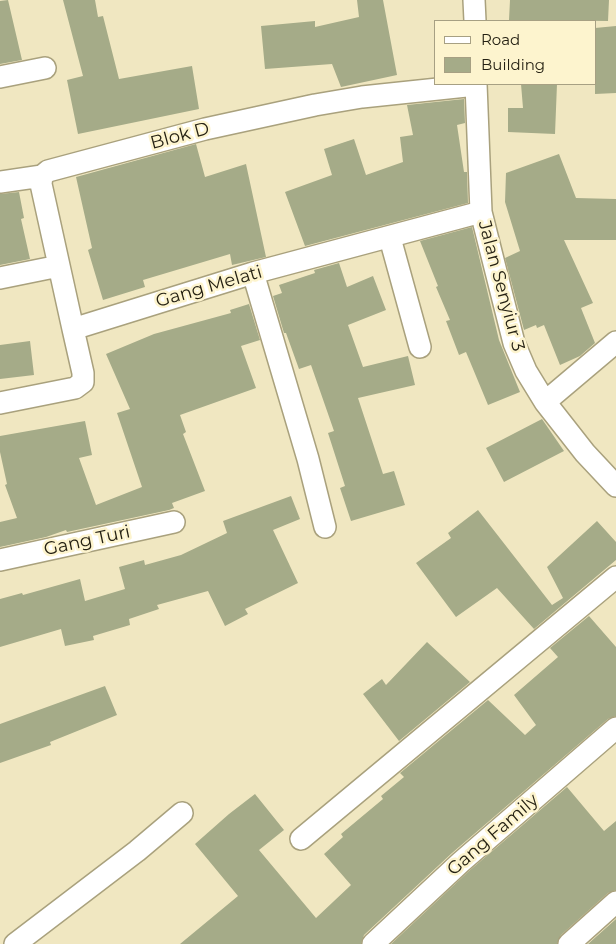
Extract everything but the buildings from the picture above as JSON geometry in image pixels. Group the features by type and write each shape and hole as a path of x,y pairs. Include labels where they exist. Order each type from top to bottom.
{"street":[{"path":"474,0 475,20"},
{"path":"0,77 45,68"},
{"name":"Blok D","path":"0,182 42,176 48,171 205,129 315,105 362,97 476,85"},
{"name":"Jalan Senyiur 3","path":"476,85 481,212 514,343 526,371 545,402 585,453 616,486"},
{"path":"0,402 75,388 83,382 83,373 41,184 42,176"},
{"name":"Gang Melati","path":"73,329 253,273 390,238 481,212"},
{"path":"390,238 420,347"},
{"path":"0,278 59,266"},
{"path":"253,273 308,459 325,527"},
{"path":"545,402 616,342"},
{"name":"Gang Turi","path":"0,560 174,522"},
{"path":"301,840 616,577"},
{"name":"Gang Family","path":"373,944 461,862 616,728"},
{"path":"15,944 137,851 182,813"},
{"path":"568,944 616,902"},
{"path":"0,934 4,944"}]}
